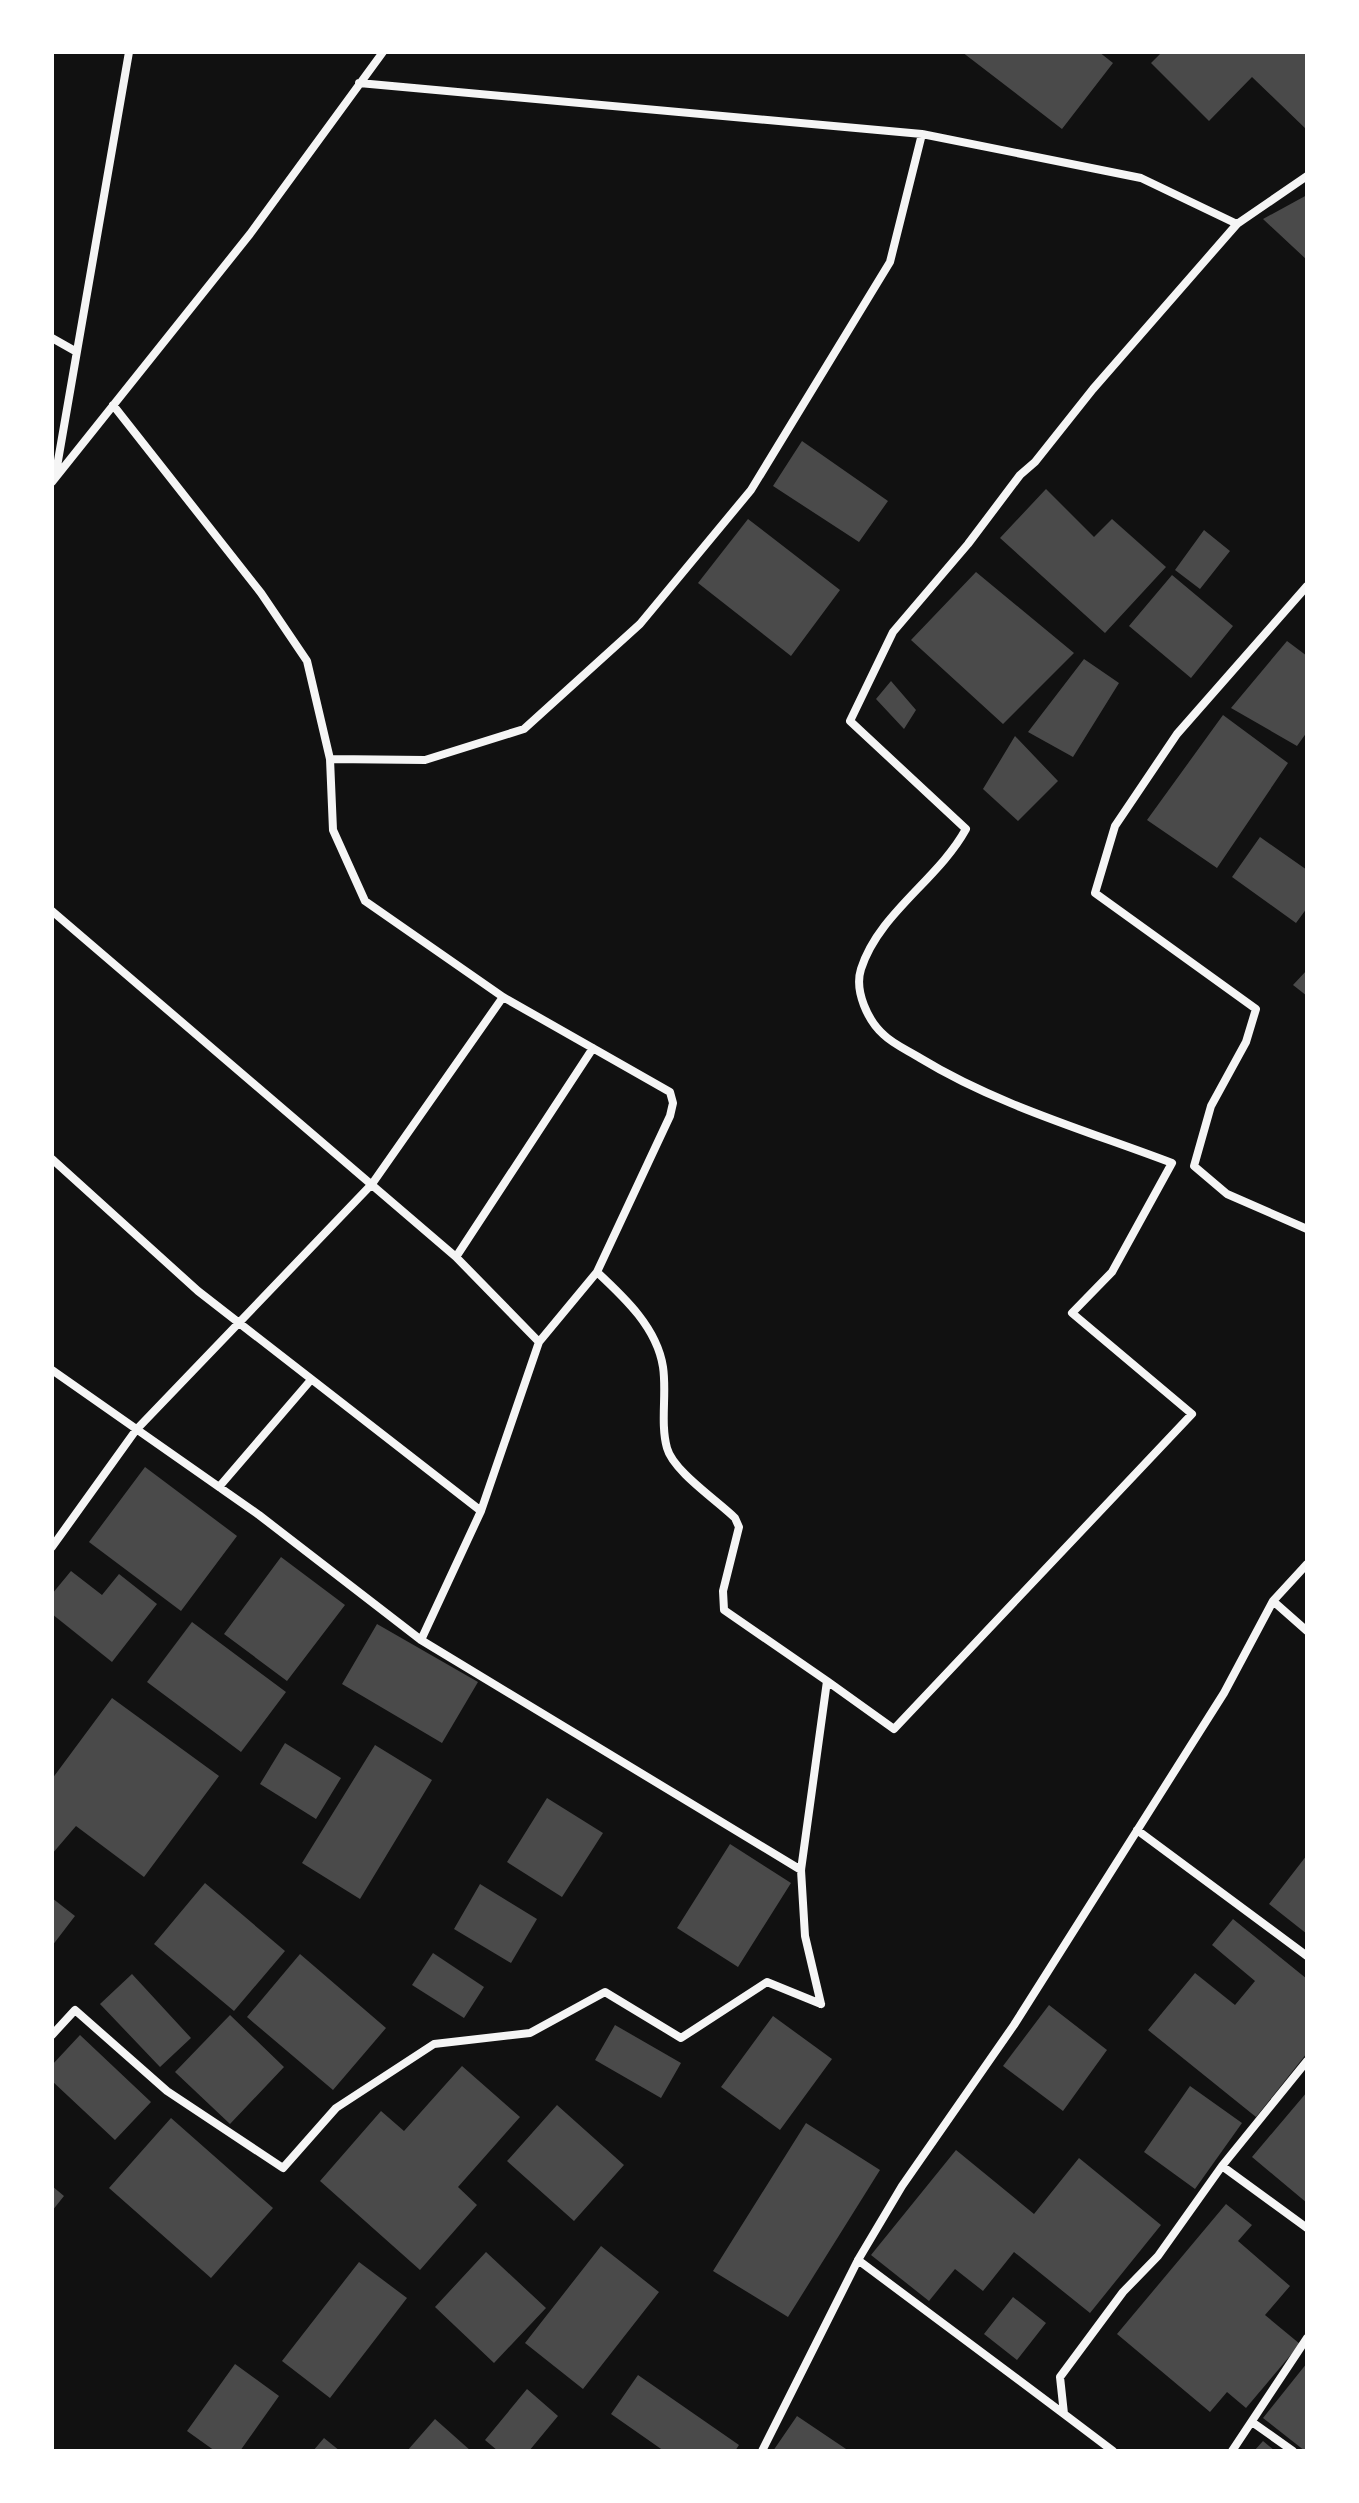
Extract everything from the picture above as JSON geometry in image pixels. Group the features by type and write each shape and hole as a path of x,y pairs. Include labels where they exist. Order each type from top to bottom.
{"street":[{"path":"53,481 129,52"},
{"path":"53,481 250,234 383,52"},
{"path":"359,83 922,134 1141,178 1237,224"},
{"path":"330,759 425,760 524,729 640,624 751,490 890,262 922,134"},
{"path":"597,1272 625,1298 646,1326 663,1365 667,1449 676,1463 735,1518 739,1527 723,1591 724,1610 894,1729 1192,1414 1072,1313 1112,1272 1172,1163 957,1081 883,1035 863,1006 859,974 867,951 898,911 957,846 966,829 850,721 893,632 968,544 1020,475 1035,462 1093,389 1237,224 1307,176"},
{"path":"52,338 75,351"},
{"path":"113,405 261,593 307,661 330,759 333,830 365,901 503,997 656,1081 670,1092 673,1103 597,1272 539,1342 481,1511 421,1640"},
{"path":"1307,586 1177,734 1115,826 1095,893 1256,1009 1246,1042 1211,1106 1194,1166 1227,1194 1307,1229"},
{"path":"52,911 456,1257 539,1342"},
{"path":"52,1547 136,1430 372,1184 503,997"},
{"path":"456,1257 593,1048"},
{"path":"52,1159 238,1323 481,1511"},
{"path":"52,1370 219,1487 421,1640 801,1870"},
{"path":"219,1487 310,1381"},
{"path":"762,2451 858,2260 902,2186 1014,2025 1224,1693 1273,1601 1307,1564"},
{"path":"1273,1601 1307,1631"},
{"path":"52,2035 75,2010 167,2091 283,2168 336,2108 434,2044 530,2033 605,1992 681,2038 767,1982 821,2004 805,1936 801,1870 827,1681"},
{"path":"1137,1830 1307,1956"},
{"path":"1064,2414 1060,2377 1123,2292 1158,2256 1222,2166 1307,2061"},
{"path":"1222,2166 1307,2228"},
{"path":"858,2260 1113,2451"},
{"path":"1232,2451 1307,2338"},
{"path":"1252,2422 1293,2451"}],"building":[{"path":"962,52 1099,52 1113,63 1062,129"},
{"path":"1162,52 1307,52 1307,130 1252,77 1209,121 1151,63"},
{"path":"1307,195 1307,260 1263,219"},
{"path":"802,441 888,501 859,542 773,486"},
{"path":"1046,489 1094,537 1112,519 1166,567 1105,633 1000,538"},
{"path":"748,519 840,590 791,656 698,583"},
{"path":"1204,530 1230,551 1200,589 1175,570"},
{"path":"976,572 1074,653 1003,724 911,640"},
{"path":"1172,575 1233,626 1191,678 1129,626"},
{"path":"1287,641 1307,656 1307,732 1297,746 1231,708"},
{"path":"1084,659 1119,683 1073,757 1028,732"},
{"path":"891,681 916,710 904,729 876,699"},
{"path":"1223,715 1288,763 1217,868 1147,820"},
{"path":"1015,736 1058,781 1018,821 983,789"},
{"path":"1260,837 1307,870 1307,908 1296,923 1232,877"},
{"path":"1307,970 1307,996 1293,985"},
{"path":"145,1467 237,1536 181,1611 89,1542"},
{"path":"281,1557 345,1605 287,1681 224,1634"},
{"path":"71,1571 102,1595 119,1574 157,1604 112,1662 52,1614 52,1594"},
{"path":"192,1622 286,1692 241,1752 147,1682"},
{"path":"377,1624 478,1682 442,1743 342,1684"},
{"path":"112,1698 219,1776 144,1877 76,1826 52,1854 52,1779"},
{"path":"285,1743 341,1778 316,1819 260,1784"},
{"path":"375,1745 432,1780 360,1899 302,1863"},
{"path":"547,1798 603,1833 562,1897 507,1862"},
{"path":"730,1844 791,1883 738,1967 677,1928"},
{"path":"1307,1855 1307,1934 1269,1904"},
{"path":"205,1883 285,1951 234,2011 154,1944"},
{"path":"480,1884 537,1919 511,1963 454,1929"},
{"path":"52,1898 75,1916 52,1946"},
{"path":"1233,1919 1307,1979 1307,2053 1256,2117 1148,2030 1195,1973 1235,2005 1255,1981 1212,1945"},
{"path":"433,1953 484,1987 464,2018 412,1985"},
{"path":"300,1954 386,2028 333,2090 247,2017"},
{"path":"132,1974 191,2038 160,2067 100,2004"},
{"path":"1049,2005 1107,2050 1063,2111 1003,2066"},
{"path":"230,2015 284,2067 230,2124 175,2072"},
{"path":"773,2016 832,2059 780,2130 721,2087"},
{"path":"615,2025 681,2063 661,2098 595,2060"},
{"path":"80,2035 151,2102 115,2140 52,2081 52,2065"},
{"path":"462,2066 520,2117 458,2187 477,2205 420,2270 320,2181 381,2111 404,2131"},
{"path":"1190,2086 1242,2123 1195,2189 1144,2152"},
{"path":"1307,2092 1307,2203 1252,2157"},
{"path":"557,2105 624,2165 574,2221 507,2161"},
{"path":"171,2118 273,2208 211,2278 109,2188"},
{"path":"806,2123 880,2170 788,2317 713,2271"},
{"path":"956,2150 1034,2214 1079,2158 1161,2225 1090,2313 1014,2252 983,2291 955,2269 929,2301 871,2255"},
{"path":"52,2186 64,2196 52,2211"},
{"path":"1226,2204 1252,2225 1238,2241 1290,2286 1265,2315 1300,2344 1246,2408 1227,2392 1210,2412 1117,2334"},
{"path":"601,2246 659,2292 583,2389 525,2343"},
{"path":"486,2252 546,2308 494,2363 435,2307"},
{"path":"359,2262 407,2298 330,2398 282,2361"},
{"path":"1013,2297 1046,2323 1017,2360 984,2334"},
{"path":"1307,2363 1307,2451 1305,2451 1263,2418"},
{"path":"235,2364 279,2396 240,2451 215,2451 187,2431"},
{"path":"638,2375 739,2445 735,2451 664,2451 611,2414"},
{"path":"527,2389 558,2416 529,2451 498,2451 485,2440"},
{"path":"797,2416 849,2451 773,2451"},
{"path":"435,2419 471,2451 407,2451"},
{"path":"324,2438 340,2451 313,2451"},
{"path":"1263,2441 1275,2451 1254,2451"}]}
